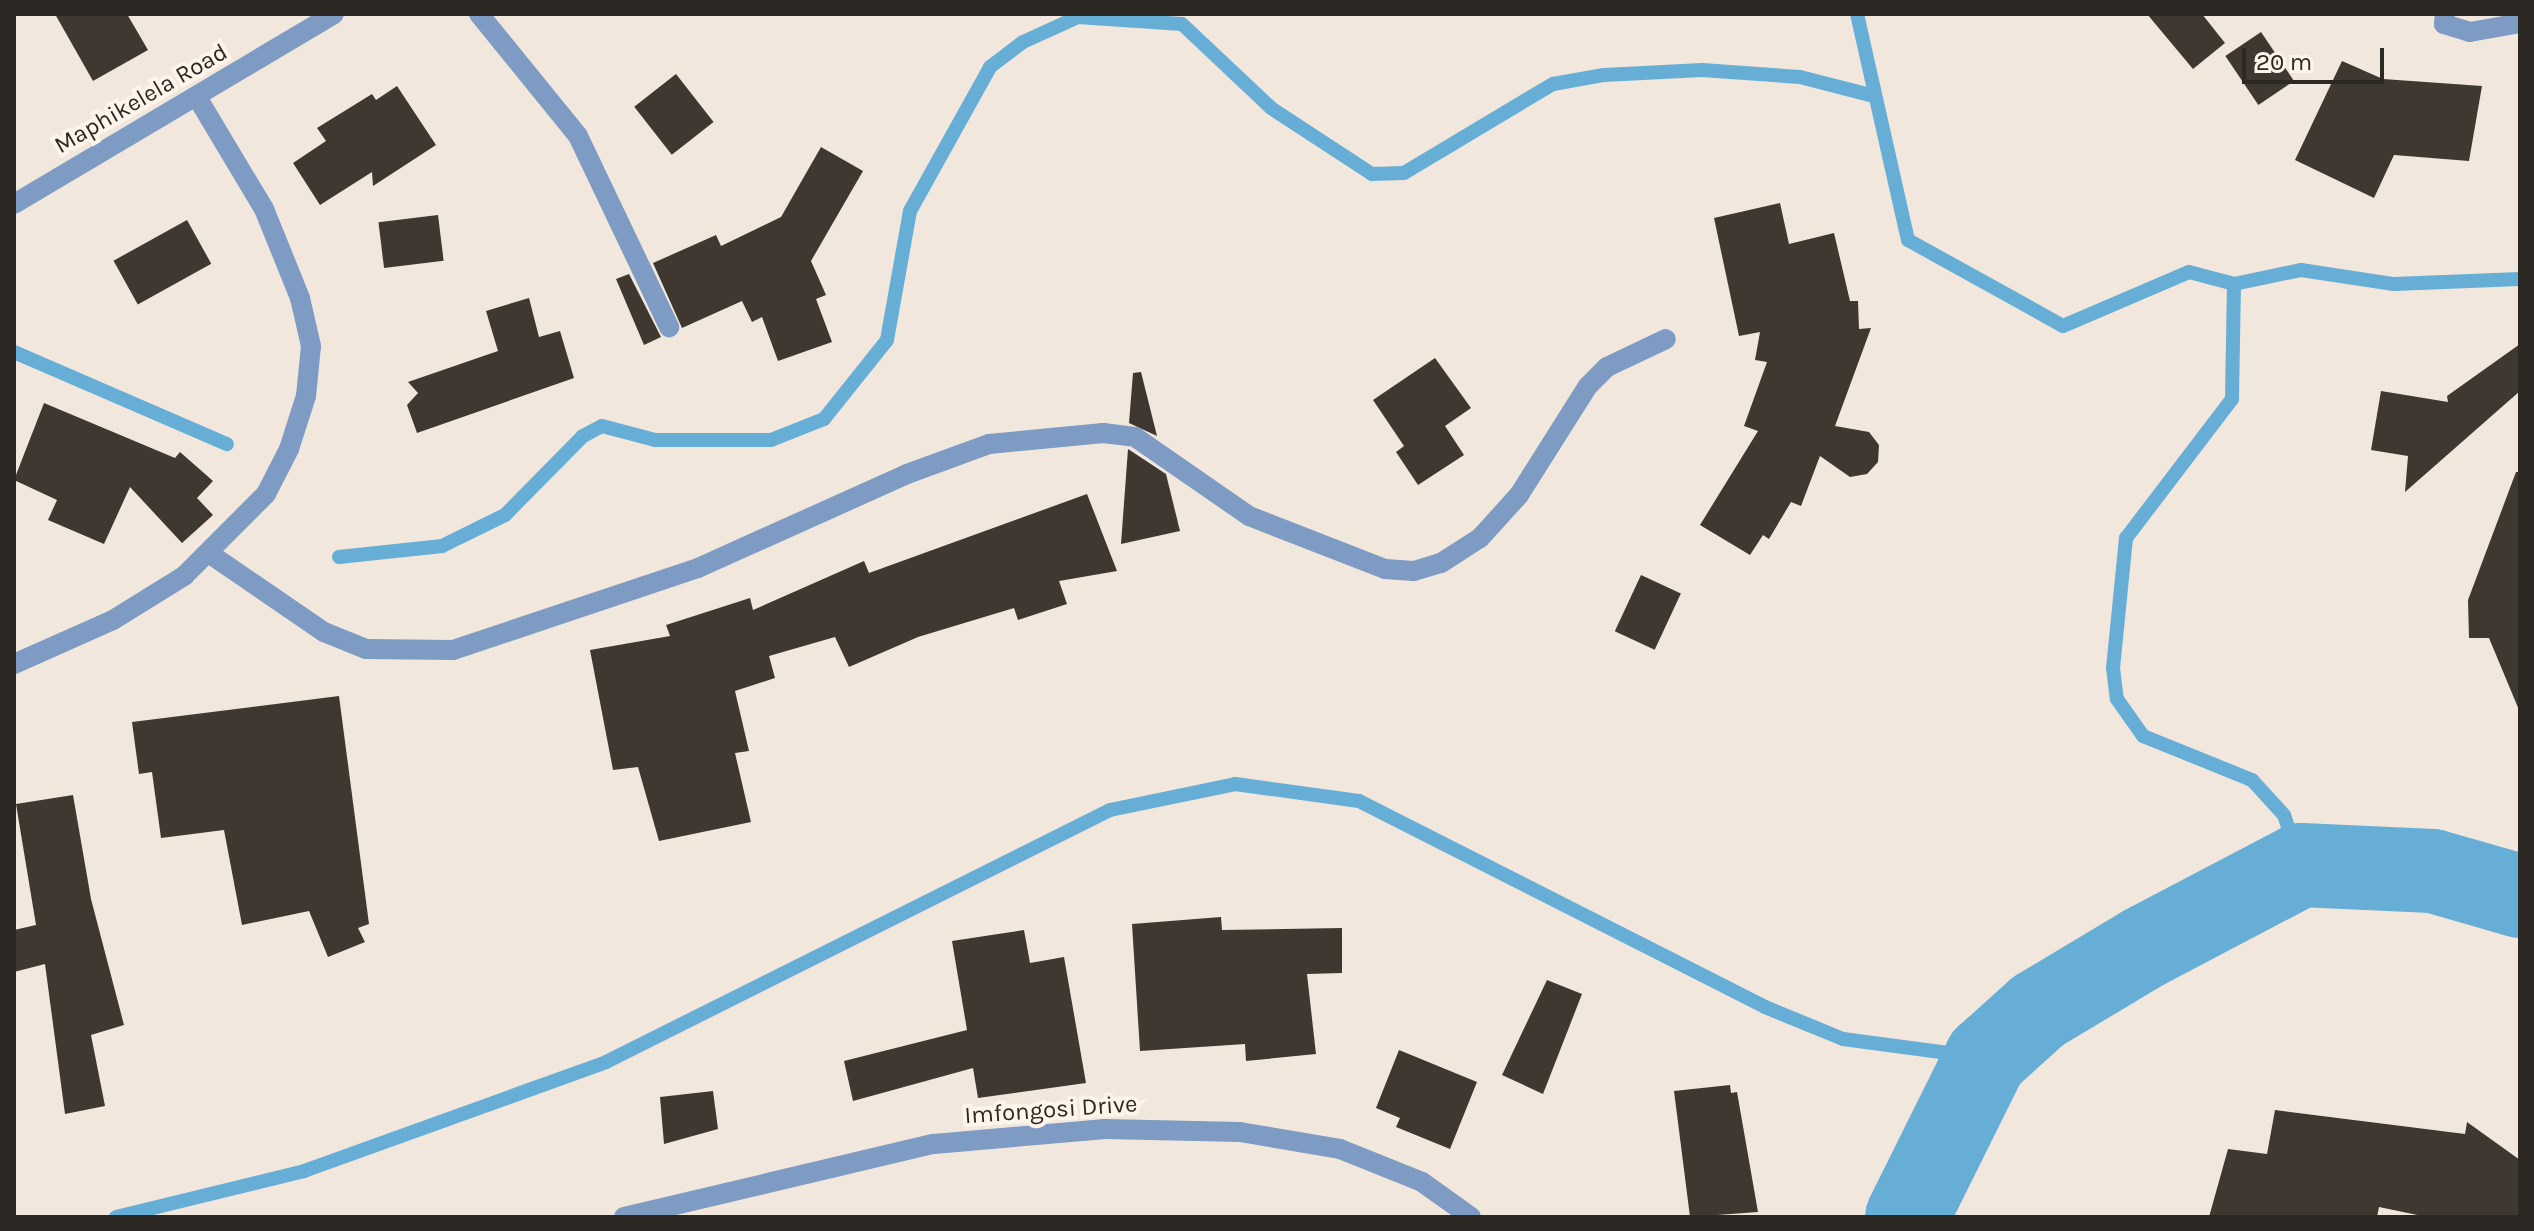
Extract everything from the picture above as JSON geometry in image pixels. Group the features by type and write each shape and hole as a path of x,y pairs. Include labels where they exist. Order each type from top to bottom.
{"street":[{"name":"Maphikelela Road","path":"14,204 334,14"},
{"path":"479,14 578,136 669,327"},
{"path":"2445,14 2444,24 2470,32 2520,23"},
{"path":"14,664 113,620 210,554 266,494 289,449 306,396 311,346 300,298 264,209 197,97"},
{"path":"210,554 324,632 366,649 453,650 698,568 907,474 989,444 1103,433 1135,437 1249,516 1385,569 1414,571 1441,563 1480,538 1519,495 1588,386 1607,367 1666,339"},
{"name":"Imfongosi Drive","path":"624,1217 934,1144 1105,1129 1240,1132 1340,1149 1422,1182 1471,1217"}],"building":[{"path":"55,14 127,14 148,50 93,81"},
{"path":"2147,14 2202,14 2225,43 2193,69"},
{"path":"2261,32 2294,81 2258,105 2225,56"},
{"path":"2342,61 2383,79 2482,86 2469,161 2394,155 2374,198 2295,160"},
{"path":"676,74 714,122 672,155 634,107"},
{"path":"397,86 436,145 373,186 372,172 320,205 293,163 326,141 317,128 372,94 376,100"},
{"path":"821,147 863,171 811,261 826,295 816,299 832,342 778,361 762,317 752,322 742,301 682,328 653,263 716,235 721,246 781,217"},
{"path":"1780,203 1789,244 1834,233 1850,301 1858,301 1859,329 1871,328 1835,426 1869,432 1879,445 1878,462 1867,474 1850,477 1820,456 1801,506 1791,502 1769,539 1763,535 1750,555 1700,525 1758,431 1744,426 1767,362 1755,360 1760,332 1739,336 1714,218"},
{"path":"438,215 444,261 384,268 378,222"},
{"path":"187,220 211,264 138,304 114,261"},
{"path":"629,274 661,337 644,345 616,279"},
{"path":"529,298 539,337 560,331 574,378 417,433 407,405 418,393 408,382 498,351 486,311"},
{"path":"2520,344 2520,391 2405,492 2408,456 2371,450 2381,391 2448,402 2447,396"},
{"path":"1435,358 1471,408 1445,426 1464,455 1418,485 1396,452 1404,446 1373,400"},
{"path":"1141,372 1157,436 1129,423 1133,373"},
{"path":"44,403 175,458 180,452 213,481 197,498 213,515 182,543 130,487 104,544 48,520 57,500 14,480"},
{"path":"1128,449 1166,474 1180,531 1121,544"},
{"path":"2516,472 2520,472 2519,710 2489,638 2469,638 2468,600"},
{"path":"1087,494 1117,571 1059,581 1067,604 1018,620 1014,608 918,637 849,667 835,637 769,656 775,678 735,691 749,751 735,753 751,822 659,841 638,767 613,770 590,650 670,636 666,625 750,598 753,610 864,561 869,573"},
{"path":"1641,575 1681,594 1655,650 1615,631"},
{"path":"339,696 369,924 358,928 365,942 328,957 309,911 242,925 224,830 161,838 152,772 139,774 132,722"},
{"path":"73,795 91,899 124,1025 91,1035 105,1106 65,1114 45,964 14,972 14,930 36,925 16,804"},
{"path":"1221,917 1222,930 1342,928 1342,973 1307,974 1316,1054 1246,1061 1245,1044 1140,1051 1132,924"},
{"path":"1024,930 1030,963 1064,957 1086,1083 978,1098 973,1068 853,1101 844,1061 967,1030 952,941"},
{"path":"1547,980 1582,994 1543,1094 1502,1075"},
{"path":"1399,1050 1477,1082 1450,1149 1396,1127 1400,1118 1376,1108"},
{"path":"1730,1085 1731,1093 1737,1092 1758,1212 1690,1217 1674,1091"},
{"path":"713,1091 718,1129 664,1144 660,1097"},
{"path":"2275,1110 2465,1134 2467,1122 2520,1160 2520,1217 2427,1217 2379,1207 2377,1217 2209,1217 2228,1149 2267,1154"}],"waterway":[{"path":"1857,14 1908,240 2063,326 2189,272 2234,284 2232,399 2126,538 2113,668 2117,699 2143,736 2252,780 2284,815 2301,865"},
{"path":"339,557 442,546 505,515 583,436 602,426 655,440 771,440 824,419 887,340 910,211 990,67 1023,42 1078,17 1182,24 1271,108 1372,174 1404,173 1553,84 1604,75 1702,70 1800,77 1874,96"},
{"path":"2234,284 2301,270 2394,284 2520,279"},
{"path":"14,352 227,444"},
{"path":"116,1217 304,1171 606,1062 1110,810 1235,784 1359,801 1765,1007 1843,1039 1986,1058"},
{"path":"1907,1217 1986,1058 2038,1011 2145,947 2301,865 2433,871 2520,896"}]}
